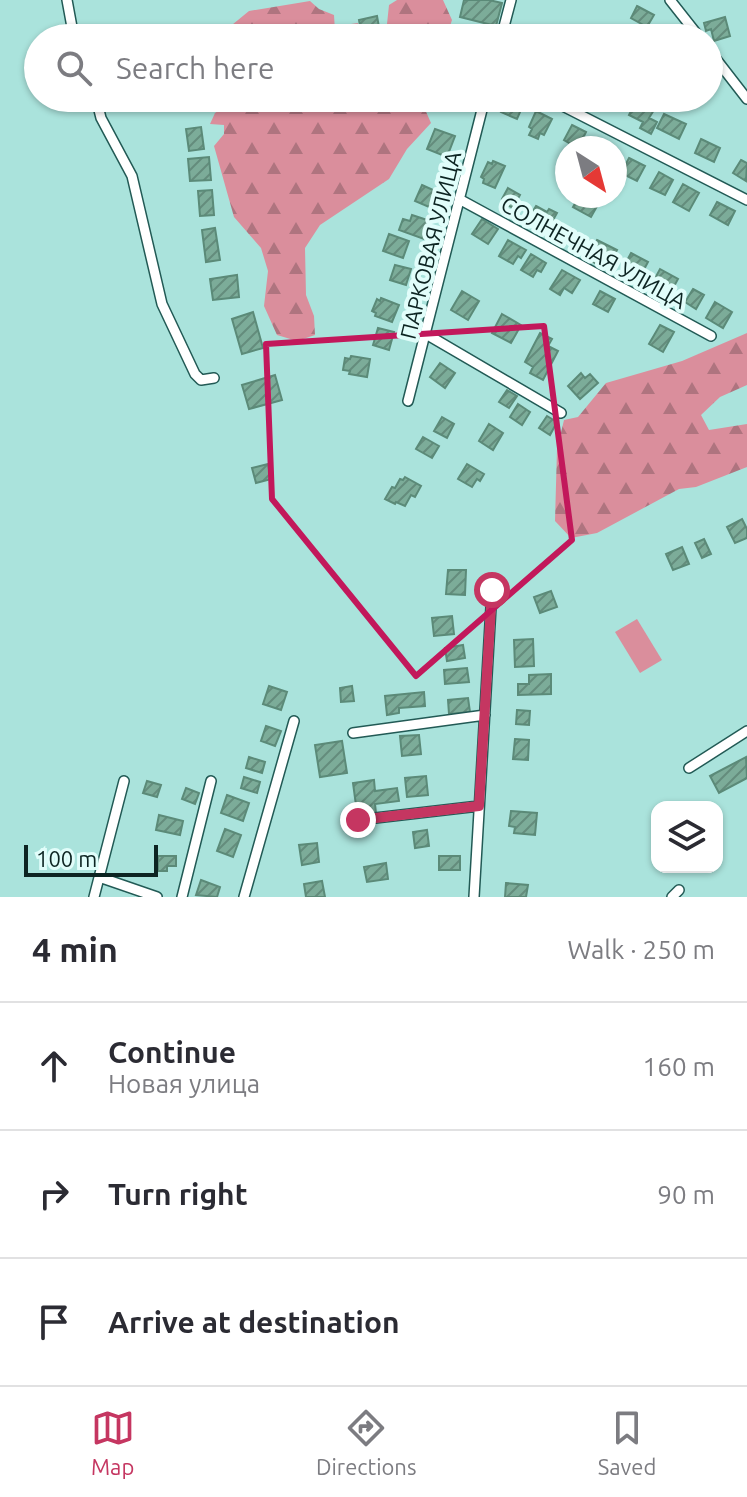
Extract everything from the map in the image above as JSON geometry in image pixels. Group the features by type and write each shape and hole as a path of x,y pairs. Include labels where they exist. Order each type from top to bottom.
{"street":[{"path":"67,0 71,24"},
{"path":"505,24 511,0"},
{"path":"670,0 689,24"},
{"path":"723,68 747,98"},
{"path":"100,112 132,176 162,304 195,374 201,380 214,378"},
{"name":"ПАРКОВАЯ УЛИЦА","path":"408,401 481,112"},
{"path":"574,112 747,200"},
{"name":"СОЛНЕЧНАЯ УЛИЦА","path":"459,199 711,336"},
{"path":"426,334 561,413"},
{"path":"474,897 492,590"},
{"path":"353,733 485,715"},
{"path":"244,897 294,721"},
{"path":"689,768 747,731"},
{"path":"94,897 124,781"},
{"path":"182,897 211,781"},
{"path":"358,820 479,806"},
{"path":"99,877 157,897"}],"highlighted area":[{"path":"544,326 572,540 416,676 272,499 266,344"}],"green space":[{"path":"397,0 443,0 452,20 451,24 387,24 389,5"},
{"path":"310,1 334,15 335,24 233,24 249,11"},
{"path":"426,112 431,123 407,149 389,179 320,225 305,248 306,295 314,316 315,335 297,341 277,335 264,306 268,271 261,248 234,217 214,146 224,134 224,125 210,124 215,113"},
{"path":"747,333 747,385 720,397 701,415 709,430 747,424 747,467 696,487 679,489 597,533 571,538 555,521 557,449 564,420 578,417 606,383 682,361"},
{"path":"637,619 662,660 640,673 615,632"}],"building":[{"path":"464,0 502,3 497,24 460,17"},
{"path":"637,6 654,15 649,24 631,18"},
{"path":"377,16 378,24 360,24 359,20"},
{"path":"725,17 730,36 723,38 723,24 704,23"},
{"path":"501,112 520,112 517,119"},
{"path":"536,112 552,119 544,135 540,133 538,139 529,135 532,129 529,127"},
{"path":"630,112 653,112 649,118 657,122 651,134 640,128 643,122 629,115"},
{"path":"664,114 686,124 679,139 657,128"},
{"path":"572,125 586,132 584,136 566,136"},
{"path":"201,127 204,149 189,151 186,129"},
{"path":"435,129 455,136 447,157 427,149"},
{"path":"701,139 720,148 714,162 695,153"},
{"path":"209,157 211,180 190,181 188,159"},
{"path":"629,158 645,166 637,181 627,176"},
{"path":"741,160 747,163 746,181 733,173"},
{"path":"493,161 505,166 495,188 483,183 481,177 488,162 492,164"},
{"path":"659,172 673,180 665,195 650,188"},
{"path":"683,184 699,193 689,211 673,202"},
{"path":"422,185 442,194 436,210 415,201"},
{"path":"508,188 520,195 513,208 502,199"},
{"path":"212,190 214,215 200,216 198,191"},
{"path":"717,202 735,211 728,225 710,215"},
{"path":"536,206 557,213 548,229 543,226 541,230 528,219"},
{"path":"575,208 596,208 591,217"},
{"path":"412,215 430,221 424,239 399,230 403,219 410,221"},
{"path":"482,219 498,229 488,244 472,234"},
{"path":"215,228 220,260 206,262 202,230"},
{"path":"389,234 409,241 403,258 383,251"},
{"path":"508,240 526,250 513,264 499,256"},
{"path":"597,240 617,250 607,269 587,259"},
{"path":"631,253 648,262 639,279 622,270"},
{"path":"531,254 546,263 541,272 537,270 533,277 521,270"},
{"path":"395,265 411,269 406,285 390,280"},
{"path":"660,269 678,279 671,292 653,282"},
{"path":"562,270 580,280 572,293 564,288 560,295 550,289"},
{"path":"237,275 239,297 213,300 210,279"},
{"path":"693,289 704,295 696,309 685,302"},
{"path":"462,291 479,301 468,320 451,310"},
{"path":"600,291 615,299 608,312 593,304"},
{"path":"381,298 399,305 392,322 375,316 376,313 372,311 377,299 380,301"},
{"path":"715,302 732,312 723,328 706,318"},
{"path":"253,312 263,348 242,354 232,319"},
{"path":"502,314 521,325 511,343 492,333"},
{"path":"660,325 674,332 663,352 649,344"},
{"path":"378,328 394,332 389,350 373,345"},
{"path":"540,333 552,339 548,346 558,351 543,380 530,373 533,367 525,362"},
{"path":"351,356 370,359 367,377 343,370 345,358 350,359"},
{"path":"440,363 455,373 445,388 430,377"},
{"path":"581,373 585,378 590,374 598,383 580,399 568,386"},
{"path":"275,375 282,400 249,409 242,385"},
{"path":"507,390 517,396 509,408 499,402"},
{"path":"518,404 530,412 522,425 510,417"},
{"path":"547,416 557,422 550,435 539,428"},
{"path":"442,417 454,424 447,438 434,431"},
{"path":"489,424 503,433 493,450 479,441"},
{"path":"423,437 439,446 432,458 416,449"},
{"path":"268,464 271,479 256,483 252,468"},
{"path":"467,464 484,474 472,487 458,479"},
{"path":"405,477 421,486 415,497 411,495 405,506 385,499 392,487 395,488"},
{"path":"742,519 747,538 735,543 727,527"},
{"path":"704,539 711,554 702,558 695,543"},
{"path":"682,547 689,564 673,570 666,554"},
{"path":"448,570 466,570 465,595 446,594"},
{"path":"551,591 557,607 540,613 534,597"},
{"path":"452,616 454,634 434,636 432,618"},
{"path":"533,639 534,666 515,667 514,640"},
{"path":"463,645 465,658 447,661 445,648"},
{"path":"467,668 469,682 445,684 444,670"},
{"path":"551,674 551,694 518,695 518,684 529,684 529,675"},
{"path":"269,686 287,692 281,710 263,704"},
{"path":"352,686 354,701 341,702 340,688"},
{"path":"424,692 425,706 399,708 399,713 387,715 385,696"},
{"path":"468,698 470,712 449,714 448,700"},
{"path":"517,710 530,711 529,725 516,724"},
{"path":"266,726 281,731 275,746 261,741"},
{"path":"419,735 421,754 402,756 400,736"},
{"path":"515,739 529,740 528,760 513,759"},
{"path":"342,741 347,773 320,777 315,745"},
{"path":"249,757 265,762 262,773 246,768"},
{"path":"746,757 747,778 719,793 710,776"},
{"path":"426,776 428,795 407,797 405,778"},
{"path":"244,777 260,782 257,793 241,788"},
{"path":"374,780 375,791 397,788 399,801 375,804 376,813 358,820 353,783"},
{"path":"147,781 161,785 157,797 143,793"},
{"path":"186,788 199,793 195,804 182,799"},
{"path":"227,795 249,803 243,821 221,813"},
{"path":"511,811 537,813 535,835 514,833 515,827 509,826"},
{"path":"159,815 183,821 180,835 156,830"},
{"path":"225,829 241,835 233,857 217,851"},
{"path":"427,830 429,846 415,848 413,832"},
{"path":"317,843 319,862 302,865 299,845"},
{"path":"158,856 176,856 176,866 167,866 167,871 158,871"},
{"path":"439,856 460,856 460,870 439,870"},
{"path":"386,863 388,879 367,882 364,867"},
{"path":"201,880 220,887 217,897 196,895"},
{"path":"322,881 325,897 306,897 304,884"},
{"path":"506,883 528,885 526,897 505,897"}],"route":[{"path":"358,820 479,806 492,590"}]}
